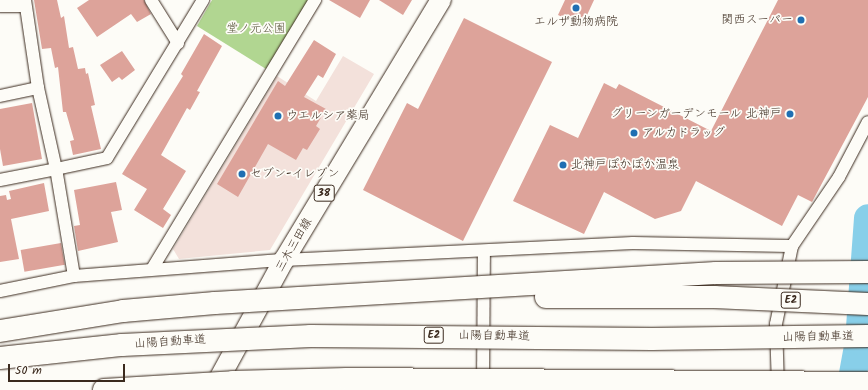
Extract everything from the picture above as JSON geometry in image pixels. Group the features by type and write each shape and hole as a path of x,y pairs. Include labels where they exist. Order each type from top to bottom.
{"highway":[{"path":"316,298 716,273 868,272"},
{"name":"E2","path":"0,331 123,311 316,298 714,297 868,304"},
{"name":"山陽自動車道","path":"0,358 130,345 311,336 652,339 868,336"},
{"path":"104,390 232,382 347,379 868,383"}],"main road":[{"name":"三木三田線","path":"213,390 284,260 441,0"}],"street":[{"path":"151,0 178,43"},
{"path":"0,180 107,158 203,0"},
{"path":"152,269 315,0"},
{"path":"0,6 25,3 38,88 56,169 74,276"},
{"path":"0,96 38,88"},
{"path":"778,390 776,324 792,246 840,177 868,122"},
{"path":"0,291 74,276 284,260 484,252 633,243 792,246"},
{"path":"483,390 484,252"}],"shaded area":[{"path":"343,56 374,74 270,250 179,259 173,249 277,76 316,101"}],"green space":[{"name":"堂ノ元公園","path":"212,0 308,0 266,69 197,26"}],"building":[{"path":"34,0 57,0 61,18 64,16 69,48 73,47 78,69 85,68 86,74 88,73 95,105 91,106 101,149 73,155 70,141 74,140 66,112 63,112 58,67 55,68 51,48 42,49"},
{"path":"89,0 144,0 151,14 137,22 131,14 97,37 77,8"},
{"path":"329,0 370,0 360,18"},
{"path":"379,0 412,0 403,15"},
{"name":"エルザ動物病院","path":"565,0 594,0 582,26 558,15"},
{"name":"グリーンガーデンモール 北神戸","path":"778,0 868,0 868,97 812,202 798,195 782,226 696,181 681,211 655,219 604,192 584,234 513,201 550,125 578,138 604,83 616,89 619,84 711,131"},
{"path":"464,18 552,62 463,241 363,190 407,103 418,109"},
{"path":"204,34 222,46 197,91 200,92 190,110 187,108 161,155 186,171 163,209 171,215 163,228 134,210 147,189 122,174 183,76 181,74"},
{"path":"314,40 336,54 323,78 318,75 304,97 326,109 316,126 320,129 307,150 303,148 296,160 268,144 238,197 217,184 278,81 285,86"},
{"path":"122,51 135,70 122,80 119,77 112,82 100,65"},
{"path":"32,103 42,159 3,166 0,149 0,109"},
{"path":"116,182 122,210 111,212 118,242 78,251 74,226 80,225 74,190"},
{"path":"44,183 49,211 11,219 19,259 0,262 0,196 6,195 7,200 11,199 9,191"},
{"path":"61,243 65,265 24,272 21,250"}],"waterway":[{"path":"850,390 859,341 868,218"}],"place":[{"name":"エルザ動物病院","path":"576,8"},
{"name":"関西スーパー","path":"801,20"},
{"name":"グリーンガーデンモール 北神戸","path":"790,114"},
{"name":"ウエルシア薬局","path":"278,116"},
{"name":"アルカドラッグ","path":"634,133"},
{"name":"北神戸ぽかぽか温泉","path":"563,165"},
{"name":"セブン-イレブン","path":"242,174"}]}
